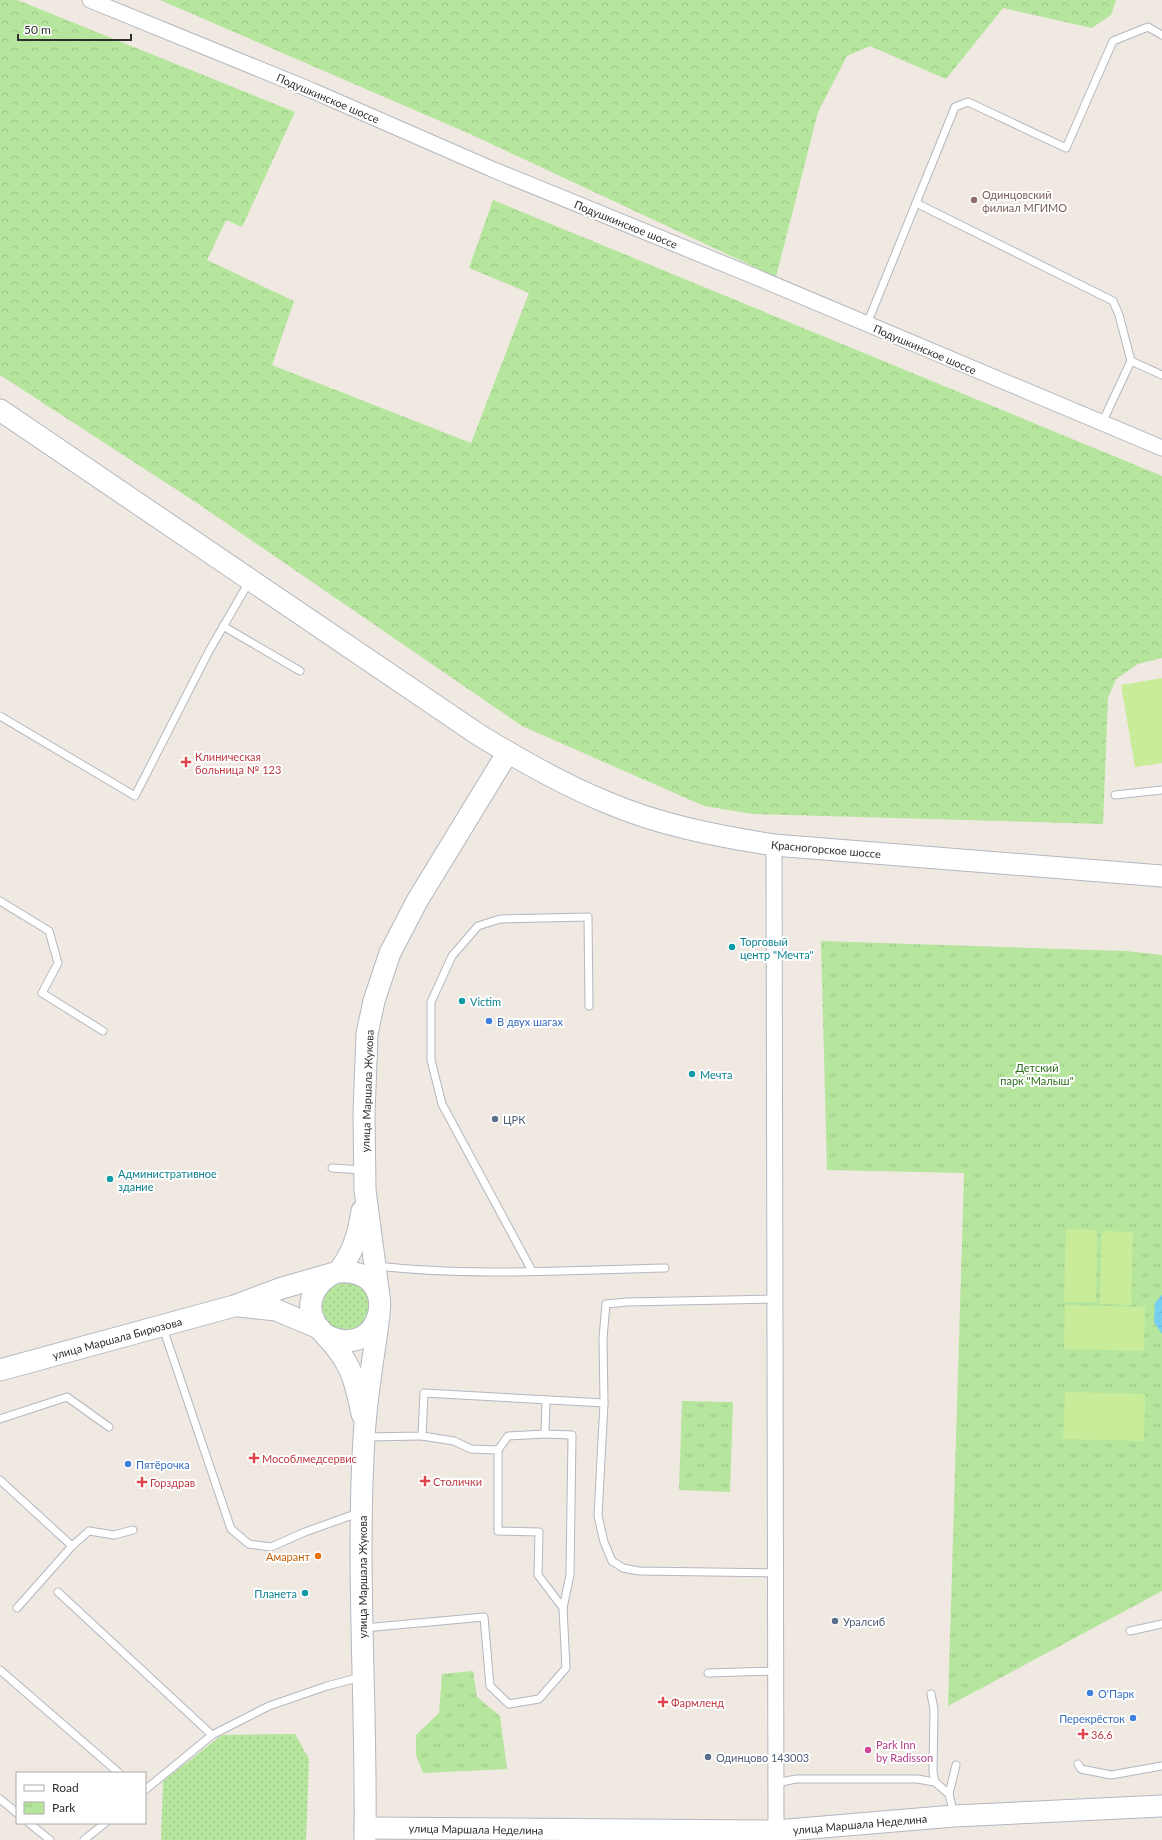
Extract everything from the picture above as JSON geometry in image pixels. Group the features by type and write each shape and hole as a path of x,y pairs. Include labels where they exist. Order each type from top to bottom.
{"street":[{"name":"Подушкинское шоссе","path":"90,0 298,85 494,170 756,277 1162,448"},
{"name":"Красногорское шоссе","path":"0,410 479,735 508,752 606,803 638,814 723,837 774,845 1162,876"},
{"name":"улица Маршала Жукова","path":"365,1834 366,1803 362,1677 361,1512 364,1432 379,1306 365,1180 364,1114 367,1034 374,1001 390,953 417,901 508,752"},
{"path":"774,845 776,1831"},
{"path":"364,1432 357,1390 350,1370 314,1320 311,1302 318,1284 336,1273 351,1254 356,1241 365,1180"},
{"path":"234,1306 276,1310 344,1341 362,1337 370,1332 379,1306 370,1282 364,1276 347,1271 336,1273"},
{"name":"улица Маршала Бирюзова","path":"0,1370 234,1306 282,1288 336,1273"},
{"name":"улица Маршала Неделина","path":"365,1834 776,1831 954,1816 1162,1806"}],"lane":[{"path":"867,324 955,107 968,102 1066,148 1113,40 1148,27 1162,35"},
{"path":"916,203 1113,301 1119,315 1131,361 1102,423"},
{"path":"1131,361 1162,375"},
{"path":"0,716 135,796 223,626 250,579"},
{"path":"223,626 300,671"},
{"path":"1115,795 1162,790"},
{"path":"0,901 49,931 58,963 42,993 103,1031"},
{"path":"532,1271 442,1104 431,1060 431,1002 452,956 478,926 500,919 588,917 589,1006"},
{"path":"332,1168 365,1180"},
{"path":"375,1265 415,1270 532,1271 665,1268"},
{"path":"775,1299 627,1302 606,1304 603,1338 604,1403 598,1516 604,1542 612,1561 624,1568 639,1571 775,1574"},
{"path":"162,1326 231,1529 249,1544 271,1547 305,1532 361,1512"},
{"path":"422,1436 424,1393 604,1403"},
{"path":"0,1420 67,1397 110,1427"},
{"path":"545,1434 546,1400"},
{"path":"364,1432 422,1436 454,1441 471,1449 498,1450"},
{"path":"362,1628 484,1617 490,1686 509,1704 539,1699 566,1668 563,1608 570,1575 572,1435 545,1434 508,1436 498,1450 498,1531 539,1532 538,1575 563,1608"},
{"path":"0,1480 72,1546"},
{"path":"17,1608 72,1546 89,1531 114,1535 133,1530"},
{"path":"58,1592 212,1736"},
{"path":"1130,1631 1162,1624"},
{"path":"0,1670 118,1772"},
{"path":"708,1673 776,1672"},
{"path":"146,1789 212,1736 269,1706 327,1686 362,1677"},
{"path":"931,1694 934,1709 933,1772 935,1782"},
{"path":"1078,1764 1081,1769 1111,1775 1162,1766"},
{"path":"954,1816 949,1794 956,1765"},
{"path":"776,1783 796,1779 917,1779 935,1782 949,1794"},
{"path":"0,1799 16,1812"},
{"path":"30,1824 50,1840"},
{"path":"84,1840 104,1824"}],"green space":[{"path":"0,0 17,0 295,112 242,227 226,220 207,260 294,301 272,365 471,443 529,293 469,268 493,200 1162,476 1162,658 1138,664 1116,679 1108,698 1103,824 753,814 704,806 522,726 197,503 0,375"},
{"path":"160,0 1116,0 1111,15 1092,28 1003,8 946,79 870,46 847,56 818,112 776,277 470,134"},
{"path":"1162,678 1162,763 1135,767 1121,685"},
{"name":"Детский парк \"Малыш\"","path":"821,941 1126,951 1162,955 1162,1591 948,1706 964,1173 827,1170"},
{"path":"1066,1229 1097,1230 1096,1302 1064,1302"},
{"path":"1102,1231 1133,1232 1131,1305 1100,1304"},
{"path":"341,1282 351,1282 363,1289 370,1301 370,1311 363,1323 351,1330 341,1330 333,1326 326,1319 322,1311 322,1301 326,1293 333,1286"},
{"path":"1065,1305 1145,1307 1144,1351 1064,1349"},
{"path":"1065,1392 1145,1394 1144,1441 1063,1439"},
{"path":"682,1401 733,1402 730,1492 679,1490"},
{"path":"473,1671 477,1697 500,1716 507,1769 423,1773 416,1755 416,1735 439,1713 442,1674"},
{"path":"295,1734 309,1759 306,1840 161,1840 163,1781 222,1735"}],"water":[{"path":"1162,1295 1162,1334 1154,1322 1155,1303"}],"place":[{"name":"Одинцовский филиал МГИМО","path":"974,200"},
{"name":"Клиническая больница № 123","path":"186,762"},
{"name":"Торговый центр \"Мечта\"","path":"732,947"},
{"name":"Victim","path":"462,1001"},
{"name":"В двух шагах","path":"489,1021"},
{"name":"Мечта","path":"692,1074"},
{"name":"ЦРК","path":"495,1119"},
{"name":"Административное здание","path":"110,1179"},
{"name":"Мособлмедсервис","path":"254,1458"},
{"name":"Пятёрочка","path":"128,1464"},
{"name":"Столички","path":"425,1481"},
{"name":"Горздрав","path":"142,1482"},
{"name":"Амарант","path":"318,1556"},
{"name":"Планета","path":"305,1593"},
{"name":"Уралсиб","path":"835,1621"},
{"name":"О'Парк","path":"1090,1693"},
{"name":"Фармленд","path":"663,1702"},
{"name":"Перекрёсток","path":"1133,1718"},
{"name":"36,6","path":"1083,1734"},
{"name":"Park Inn by Radisson","path":"868,1750"},
{"name":"Одинцово 143003","path":"708,1757"}]}
